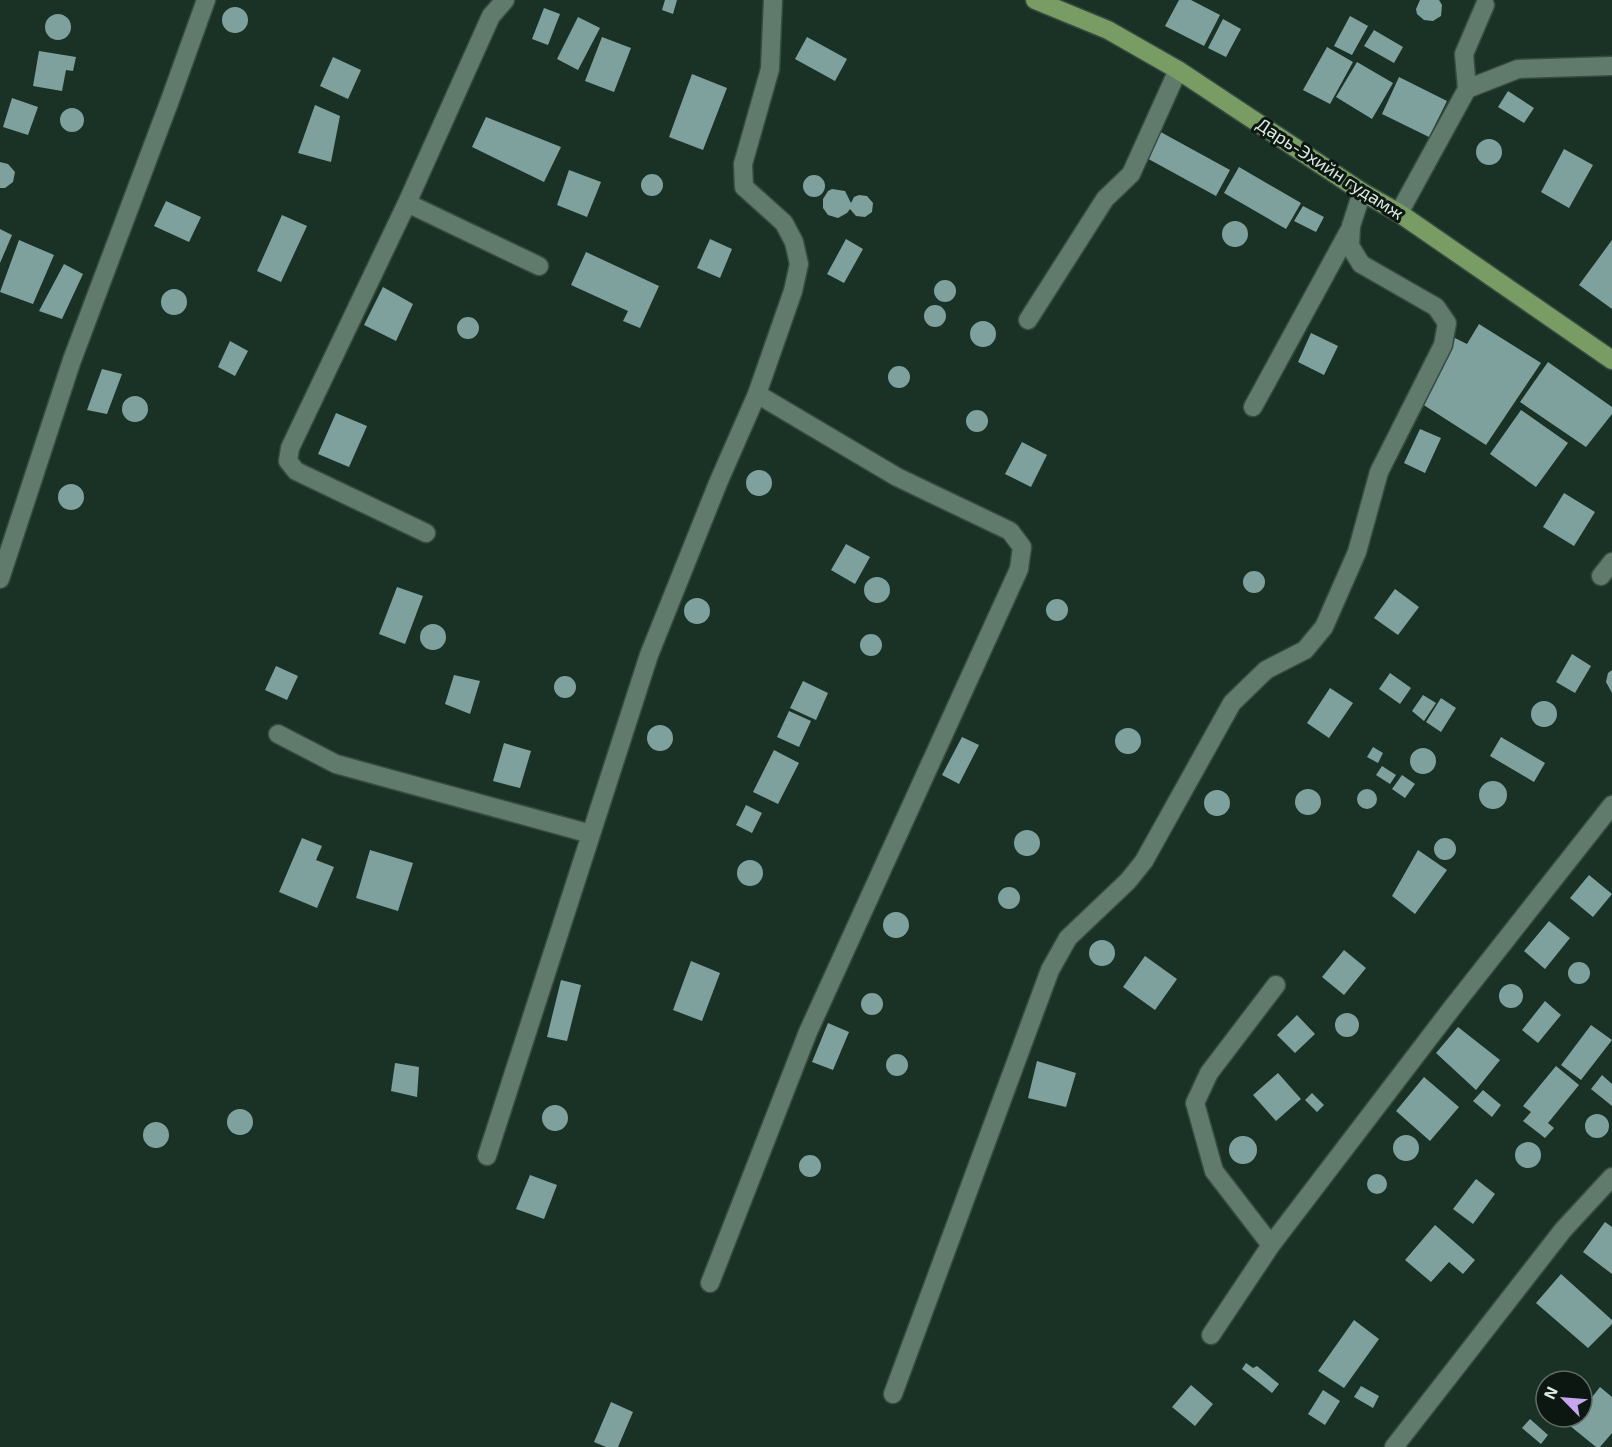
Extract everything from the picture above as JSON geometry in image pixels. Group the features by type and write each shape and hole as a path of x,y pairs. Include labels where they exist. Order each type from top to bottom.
{"main road":[{"name":"Дарь-Эхийн гудамж","path":"1035,0 1108,30 1178,70 1362,192 1398,213 1612,360"}],"street":[{"path":"0,579 72,360 206,0"},
{"path":"426,533 296,471 288,461 290,448 407,203 491,16 505,0"},
{"path":"487,1156 650,655 718,483 757,394 794,291 799,264 794,242 784,223 744,187 743,164 770,69 773,0"},
{"path":"1398,213 1467,89 1464,54 1485,5"},
{"path":"1467,89 1518,69 1612,66"},
{"path":"1028,320 1105,199 1131,174 1178,70"},
{"path":"1253,407 1351,226 1362,192"},
{"path":"407,203 539,266"},
{"path":"893,1394 1050,970 1068,938 1128,881 1144,861 1232,703 1266,670 1305,650 1324,627 1357,552 1379,472 1443,345 1448,323 1436,307 1361,264 1350,246 1351,226"},
{"path":"710,1283 808,1032 1019,569 1022,547 1010,531 897,477 757,394"},
{"path":"278,734 336,765 591,834"},
{"path":"1211,1335 1271,1245 1452,1008 1612,805"},
{"path":"1271,1245 1214,1171 1195,1103 1209,1073 1276,985"},
{"path":"1394,1447 1563,1230 1612,1177"}],"building":[{"path":"665,0 677,0 673,14 662,10"},
{"path":"1179,0 1191,0 1220,15 1204,46 1165,26"},
{"path":"1420,0 1439,0 1442,5 1441,16 1433,21 1424,20 1417,14 1416,9"},
{"path":"235,7 244,11 248,20 244,29 235,33 226,29 222,20 226,11"},
{"path":"544,8 560,14 548,45 532,39"},
{"path":"58,14 67,18 71,27 67,36 58,40 49,36 45,27 49,18"},
{"path":"1350,16 1368,26 1352,55 1334,46"},
{"path":"578,17 600,28 578,70 557,59"},
{"path":"1223,19 1241,29 1226,57 1208,48"},
{"path":"1374,30 1403,47 1394,63 1364,46"},
{"path":"602,37 631,48 614,92 585,81"},
{"path":"807,37 847,59 835,81 795,59"},
{"path":"1327,47 1353,62 1330,104 1303,90"},
{"path":"39,51 76,57 73,71 66,70 62,91 33,86"},
{"path":"333,57 361,70 348,99 320,86"},
{"path":"1357,62 1393,83 1372,119 1336,97"},
{"path":"692,74 727,88 703,150 669,137"},
{"path":"1399,77 1447,101 1429,137 1382,114"},
{"path":"1508,91 1534,108 1524,123 1498,107"},
{"path":"12,98 38,107 28,135 3,127"},
{"path":"315,105 340,116 331,162 298,153"},
{"path":"72,108 80,112 84,120 80,128 72,132 64,128 60,120 64,112"},
{"path":"486,117 561,147 544,182 472,147"},
{"path":"1157,130 1230,170 1216,196 1143,156"},
{"path":"1489,139 1498,143 1502,152 1498,161 1489,165 1480,161 1476,152 1480,143"},
{"path":"1564,149 1593,165 1569,208 1541,192"},
{"path":"0,162 8,164 15,172 13,182 5,188 0,188"},
{"path":"1239,167 1301,203 1286,229 1224,193"},
{"path":"569,170 601,182 587,217 557,205"},
{"path":"648,174 656,174 663,181 663,189 656,196 648,196 641,189 641,181"},
{"path":"810,175 818,175 825,182 825,190 818,197 810,197 803,190 803,182"},
{"path":"832,189 845,191 851,203 854,197 867,196 873,203 872,212 865,217 856,216 850,209 838,218 828,215 823,208 823,199"},
{"path":"166,201 201,217 189,242 154,226"},
{"path":"1303,206 1324,217 1316,232 1294,221"},
{"path":"282,215 307,226 281,282 257,271"},
{"path":"1235,221 1244,225 1248,234 1244,243 1235,247 1226,243 1222,234 1226,225"},
{"path":"0,229 12,235 0,263"},
{"path":"710,239 732,249 720,278 697,268"},
{"path":"846,239 863,249 844,283 827,274"},
{"path":"19,240 54,255 33,304 0,292"},
{"path":"1612,240 1612,309 1579,285"},
{"path":"586,252 659,286 640,328 623,321 628,311 571,285"},
{"path":"64,264 83,274 62,319 39,311"},
{"path":"941,280 949,280 956,287 956,295 949,302 941,302 934,295 934,287"},
{"path":"383,287 413,304 396,341 364,325"},
{"path":"174,289 183,293 187,302 183,311 174,315 165,311 161,302 165,293"},
{"path":"931,305 939,305 946,312 946,320 939,327 931,327 924,320 924,312"},
{"path":"464,317 472,317 479,324 479,332 472,339 464,339 457,332 457,324"},
{"path":"983,321 992,325 996,334 992,343 983,347 974,343 970,334 974,325"},
{"path":"1479,324 1541,363 1486,445 1419,402 1453,337 1467,344"},
{"path":"1311,333 1338,346 1324,375 1298,362"},
{"path":"230,341 248,351 235,376 218,367"},
{"path":"1548,362 1612,407 1612,414 1586,447 1520,402"},
{"path":"895,366 903,366 910,373 910,381 903,388 895,388 888,381 888,373"},
{"path":"102,369 122,374 107,414 87,410"},
{"path":"135,396 144,400 148,409 144,418 135,422 126,418 122,409 126,400"},
{"path":"973,410 981,410 988,417 988,425 981,432 973,432 966,425 966,417"},
{"path":"1521,410 1568,443 1536,487 1490,454"},
{"path":"336,413 367,426 349,467 318,454"},
{"path":"1420,429 1441,438 1425,473 1404,463"},
{"path":"1022,442 1047,455 1031,487 1005,474"},
{"path":"759,470 768,474 772,483 768,492 759,496 750,492 746,483 750,474"},
{"path":"71,484 80,488 84,497 80,506 71,510 62,506 58,497 62,488"},
{"path":"1564,493 1595,512 1574,546 1543,527"},
{"path":"846,544 870,557 855,584 831,570"},
{"path":"1250,571 1258,571 1265,578 1265,586 1258,593 1250,593 1243,586 1243,578"},
{"path":"877,577 886,581 890,590 886,599 877,603 868,599 864,590 868,581"},
{"path":"397,587 423,596 405,644 379,634"},
{"path":"1395,589 1419,607 1398,635 1374,618"},
{"path":"697,598 706,602 710,611 706,620 697,624 688,620 684,611 688,602"},
{"path":"1053,599 1061,599 1068,606 1068,614 1061,621 1053,621 1046,614 1046,606"},
{"path":"433,624 442,628 446,637 442,646 433,650 424,646 420,637 424,628"},
{"path":"867,634 875,634 882,641 882,649 875,656 867,656 860,649 860,641"},
{"path":"1572,654 1591,666 1575,693 1556,682"},
{"path":"276,666 298,676 287,700 265,690"},
{"path":"1612,670 1612,693 1606,682 1608,673"},
{"path":"1390,673 1411,688 1400,704 1379,689"},
{"path":"454,675 480,681 470,714 445,704"},
{"path":"561,676 569,676 576,683 576,691 569,698 561,698 554,691 554,683"},
{"path":"803,681 828,693 816,720 790,708"},
{"path":"1330,688 1353,703 1329,738 1307,723"},
{"path":"1423,695 1436,703 1424,721 1412,711"},
{"path":"1441,698 1456,708 1441,732 1426,722"},
{"path":"1544,701 1553,705 1557,714 1553,723 1544,727 1535,723 1531,714 1535,705"},
{"path":"789,711 811,721 799,747 777,737"},
{"path":"660,725 669,729 673,738 669,747 660,751 651,747 647,738 651,729"},
{"path":"1128,728 1137,732 1141,741 1137,750 1128,754 1119,750 1115,741 1119,732"},
{"path":"962,737 979,745 959,784 942,775"},
{"path":"1501,737 1545,763 1534,782 1490,756"},
{"path":"504,743 531,751 520,788 493,781"},
{"path":"1373,747 1383,753 1378,763 1367,757"},
{"path":"1423,748 1432,752 1436,761 1432,770 1423,774 1414,770 1410,761 1414,752"},
{"path":"774,750 799,763 778,804 753,792"},
{"path":"1382,766 1396,775 1390,784 1376,775"},
{"path":"1402,775 1415,784 1405,798 1392,789"},
{"path":"1493,781 1503,785 1507,795 1503,805 1493,809 1483,805 1479,795 1483,785"},
{"path":"1308,789 1317,793 1321,802 1317,811 1308,815 1299,811 1295,802 1299,793"},
{"path":"1363,789 1371,789 1377,795 1377,803 1371,809 1363,809 1357,803 1357,795"},
{"path":"1217,790 1226,794 1230,803 1226,812 1217,816 1208,812 1204,803 1208,794"},
{"path":"746,805 762,813 752,833 736,825"},
{"path":"1027,830 1036,834 1040,843 1036,852 1027,856 1018,852 1014,843 1018,834"},
{"path":"302,838 322,846 316,860 334,867 317,908 279,892"},
{"path":"1445,838 1453,841 1456,849 1453,857 1445,860 1437,857 1434,849 1437,841"},
{"path":"370,850 413,863 398,911 356,898"},
{"path":"1418,850 1447,870 1415,914 1392,896"},
{"path":"750,860 759,864 763,873 759,882 750,886 741,882 737,873 741,864"},
{"path":"1589,875 1612,894 1593,917 1570,898"},
{"path":"1005,887 1013,887 1020,894 1020,902 1013,909 1005,909 998,902 998,894"},
{"path":"896,912 905,916 909,925 905,934 896,938 887,934 883,925 887,916"},
{"path":"1549,921 1570,938 1545,969 1524,951"},
{"path":"1102,940 1111,944 1115,953 1111,962 1102,966 1093,962 1089,953 1093,944"},
{"path":"1344,950 1366,968 1344,995 1322,977"},
{"path":"1145,956 1177,979 1155,1010 1123,987"},
{"path":"691,961 720,973 702,1021 673,1010"},
{"path":"1579,962 1589,969 1590,973 1583,983 1579,984 1569,977 1568,973 1575,963"},
{"path":"561,980 581,985 567,1041 547,1037"},
{"path":"1511,984 1520,987 1523,996 1520,1005 1511,1008 1502,1005 1499,996 1502,987"},
{"path":"868,993 876,993 883,1000 883,1008 876,1015 868,1015 861,1008 861,1000"},
{"path":"1545,1001 1561,1015 1538,1043 1522,1030"},
{"path":"1347,1013 1355,1017 1359,1025 1355,1033 1347,1037 1339,1033 1335,1025 1339,1017"},
{"path":"1297,1015 1315,1034 1295,1053 1277,1035"},
{"path":"828,1023 849,1032 833,1070 812,1062"},
{"path":"1591,1025 1612,1040 1581,1080 1561,1065"},
{"path":"1458,1027 1500,1060 1476,1090 1436,1053"},
{"path":"893,1054 901,1054 908,1061 908,1069 901,1076 893,1076 886,1069 886,1061"},
{"path":"1037,1061 1076,1073 1066,1107 1028,1098"},
{"path":"395,1063 419,1067 417,1097 391,1091"},
{"path":"1556,1066 1579,1085 1548,1123 1554,1128 1545,1138 1523,1121 1531,1112 1523,1106"},
{"path":"1278,1073 1301,1099 1276,1121 1253,1095"},
{"path":"1602,1075 1612,1084 1612,1106 1591,1089"},
{"path":"1424,1077 1459,1107 1430,1141 1396,1111"},
{"path":"1483,1090 1501,1105 1492,1117 1473,1101"},
{"path":"1312,1093 1324,1105 1317,1112 1305,1100"},
{"path":"555,1105 564,1109 568,1118 564,1127 555,1131 546,1127 542,1118 546,1109"},
{"path":"240,1109 249,1113 253,1122 249,1131 240,1135 231,1131 227,1122 231,1113"},
{"path":"1592,1114 1602,1114 1609,1121 1609,1131 1602,1138 1592,1138 1585,1131 1585,1121"},
{"path":"156,1122 165,1126 169,1135 165,1144 156,1148 147,1144 143,1135 147,1126"},
{"path":"1406,1135 1415,1139 1419,1148 1415,1157 1406,1161 1397,1157 1393,1148 1397,1139"},
{"path":"1243,1136 1253,1140 1257,1150 1253,1160 1243,1164 1233,1160 1229,1150 1233,1140"},
{"path":"1528,1142 1537,1146 1541,1155 1537,1164 1528,1168 1519,1164 1515,1155 1519,1146"},
{"path":"806,1155 814,1155 821,1162 821,1170 814,1177 806,1177 799,1170 799,1162"},
{"path":"1377,1174 1384,1177 1387,1184 1384,1191 1377,1194 1370,1191 1367,1184 1370,1177"},
{"path":"530,1175 557,1185 544,1219 516,1209"},
{"path":"1476,1179 1495,1194 1473,1224 1453,1209"},
{"path":"1605,1222 1612,1227 1612,1274 1583,1252"},
{"path":"1435,1225 1475,1260 1463,1274 1449,1262 1431,1282 1405,1260"},
{"path":"1561,1274 1612,1320 1612,1324 1588,1348 1536,1303"},
{"path":"1354,1320 1379,1339 1344,1388 1318,1371"},
{"path":"1246,1363 1253,1368 1257,1366 1279,1384 1272,1393 1242,1369"},
{"path":"1191,1385 1213,1404 1195,1426 1172,1407"},
{"path":"1361,1386 1379,1396 1373,1408 1354,1397"},
{"path":"1600,1387 1612,1397 1612,1433 1600,1447 1596,1447 1574,1429 1594,1429 1594,1395"},
{"path":"1323,1390 1340,1401 1325,1425 1308,1414"},
{"path":"611,1402 633,1412 618,1447 606,1447 594,1442"},
{"path":"1530,1419 1534,1423 1534,1429 1541,1429 1548,1435 1541,1444 1522,1428"}]}
